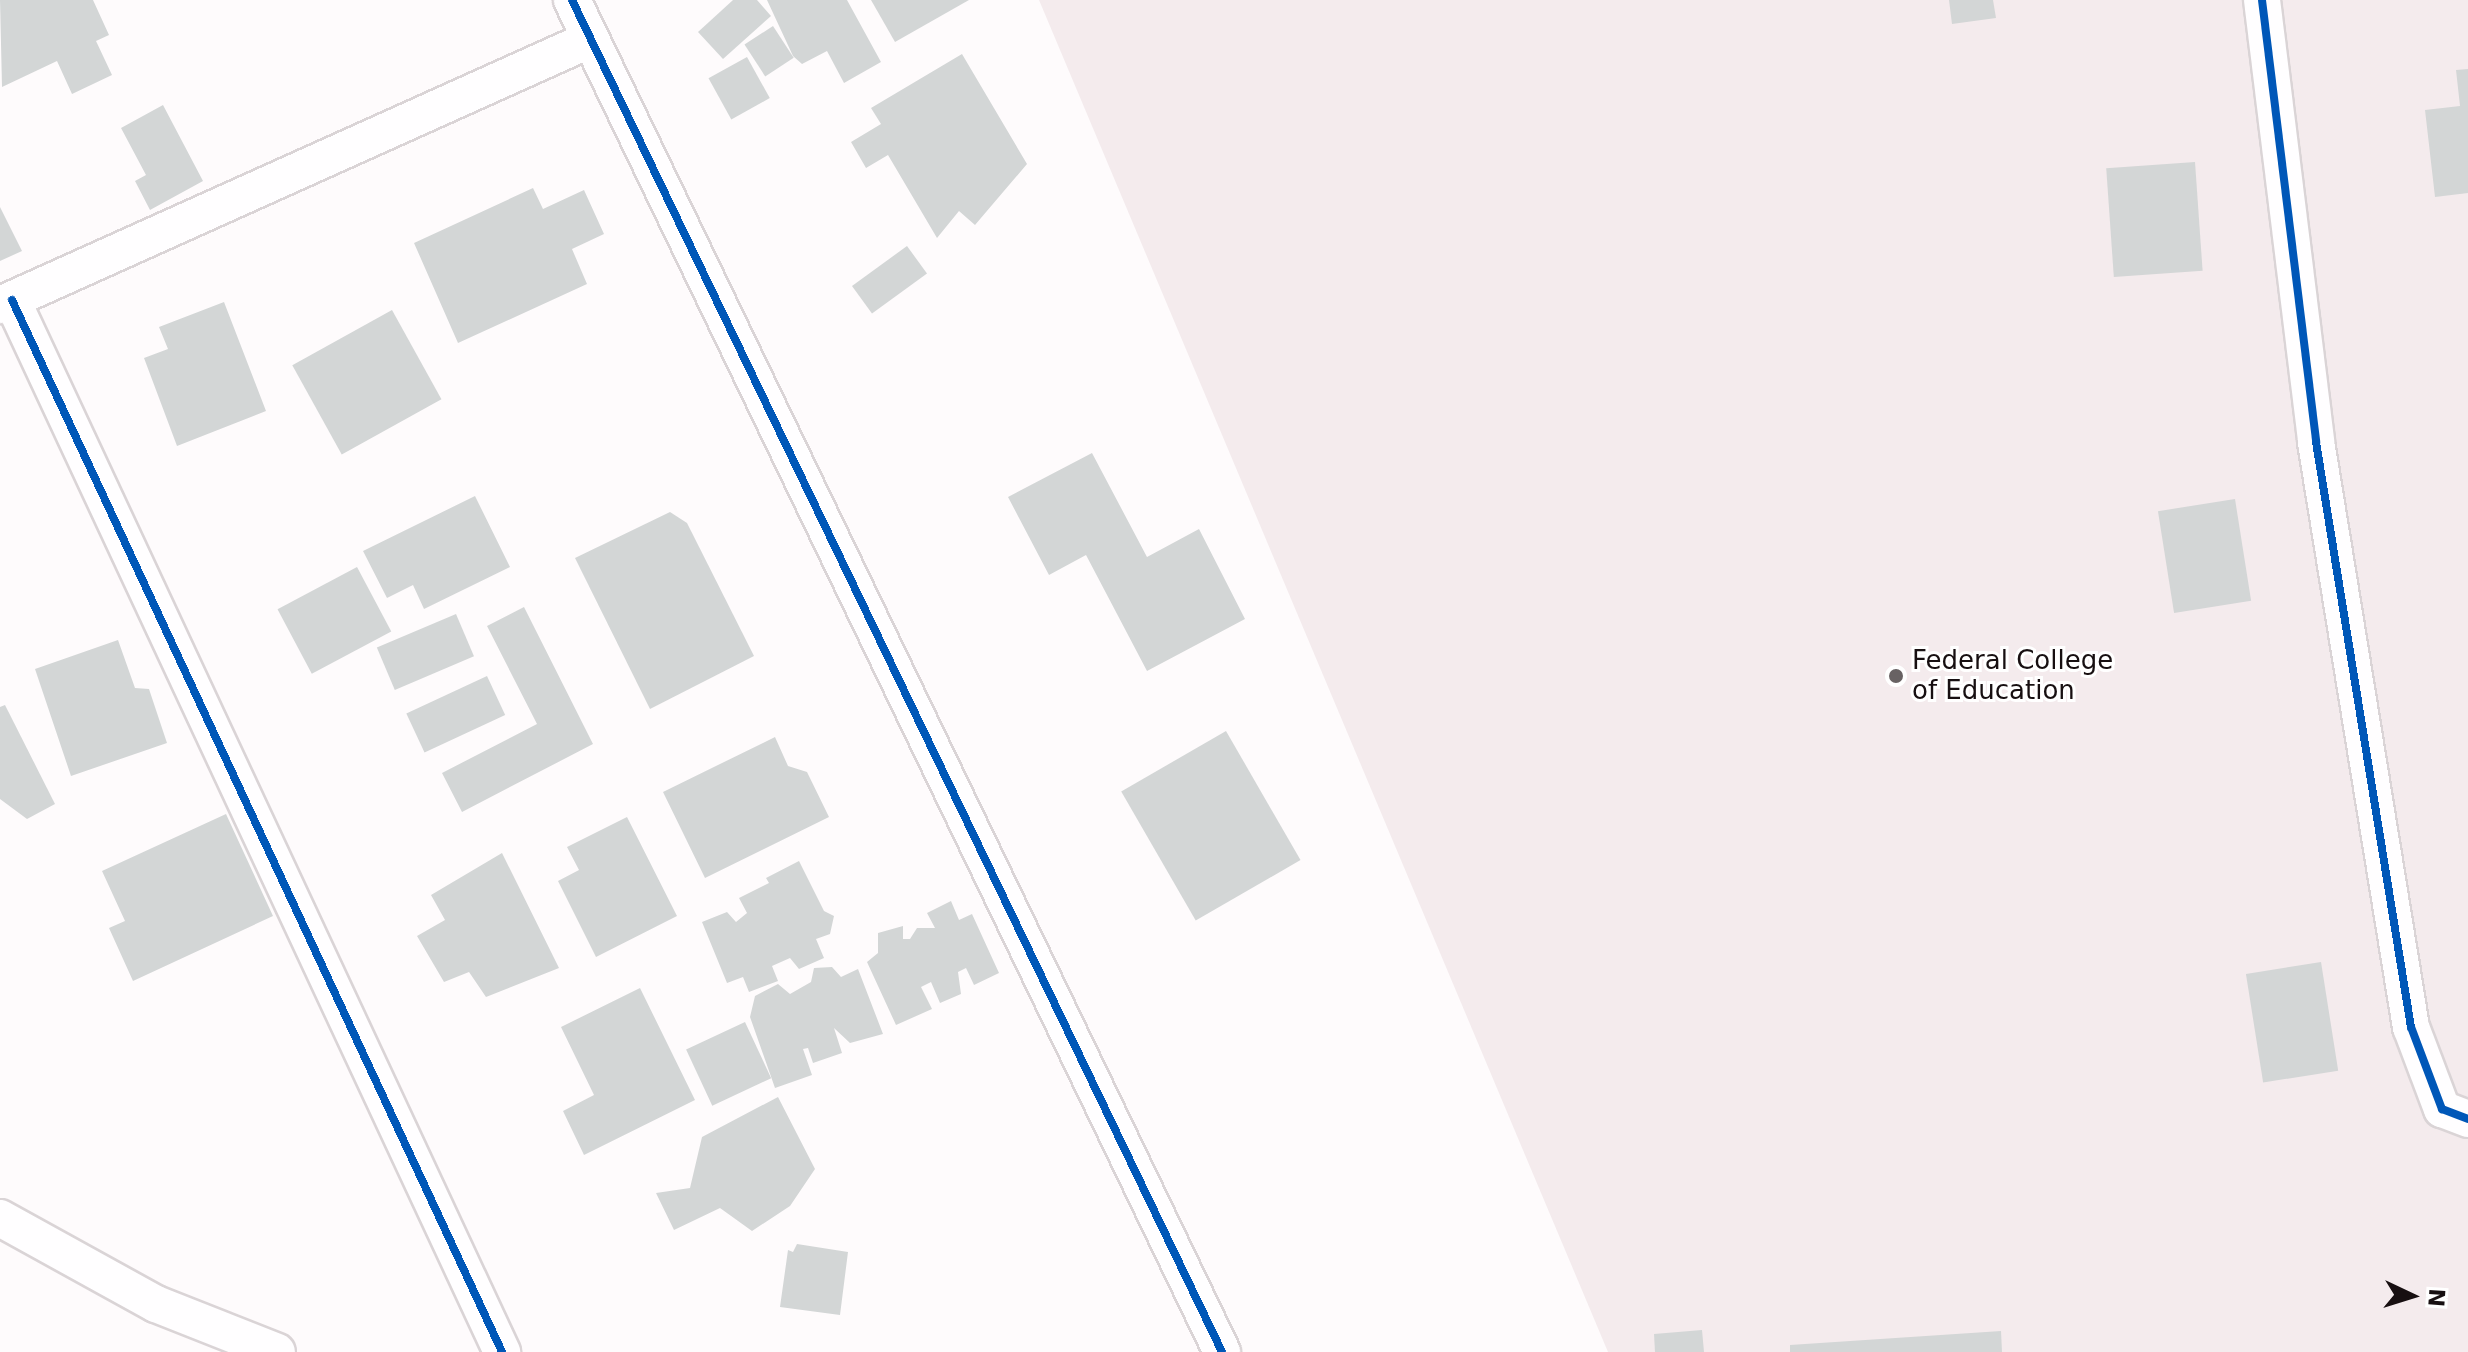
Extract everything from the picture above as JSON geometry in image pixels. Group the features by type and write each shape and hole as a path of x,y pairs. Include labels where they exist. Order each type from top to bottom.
{"street":[{"path":"572,0 1222,1352"},
{"path":"2262,0 2316,442 2411,1027 2442,1109 2468,1119"},
{"path":"502,1352 6,302 591,39"},
{"path":"0,1218 156,1304 277,1352"}],"shaded area":[{"name":"Federal College of Education","path":"1039,0 2468,0 2468,1352 1608,1352"}],"building":[{"path":"0,0 93,0 109,35 96,41 112,75 72,94 57,61 2,87"},
{"path":"733,0 757,0 771,16 723,59 698,32"},
{"path":"767,0 847,0 881,62 844,83 827,51 802,64 793,56"},
{"path":"871,0 969,0 895,42"},
{"path":"1949,0 1993,0 1996,18 1952,24"},
{"path":"773,26 794,58 765,76 744,45"},
{"path":"962,54 1027,164 975,225 959,211 937,238 888,155 866,168 851,142 881,124 871,108"},
{"path":"747,57 770,98 731,119 709,78"},
{"path":"2468,69 2468,193 2435,197 2425,110 2460,106 2456,70"},
{"path":"163,105 203,181 150,210 135,181 146,175 121,128"},
{"path":"2195,162 2203,271 2114,277 2106,168"},
{"path":"533,188 543,209 584,190 604,234 572,249 587,284 458,343 414,243"},
{"path":"0,207 22,251 0,261"},
{"path":"907,246 927,274 872,313 852,286"},
{"path":"224,302 266,411 177,446 144,358 168,349 159,327"},
{"path":"392,310 441,399 342,454 292,365"},
{"path":"1092,453 1147,557 1199,529 1245,619 1147,671 1086,555 1049,575 1008,497"},
{"path":"475,496 510,567 424,609 413,585 387,598 363,551"},
{"path":"2235,499 2251,601 2174,613 2158,511"},
{"path":"670,512 687,523 754,656 650,709 575,558"},
{"path":"357,567 391,631 312,674 278,609"},
{"path":"524,607 593,744 462,812 442,773 537,724 487,626"},
{"path":"456,614 474,656 395,690 377,648"},
{"path":"118,640 135,688 149,689 167,743 71,776 35,669"},
{"path":"487,676 505,715 425,753 406,714"},
{"path":"5,705 55,804 27,819 0,799 0,707"},
{"path":"1226,731 1300,860 1196,921 1121,792"},
{"path":"775,737 788,766 807,772 829,817 705,878 663,792"},
{"path":"226,814 273,916 133,981 109,928 125,921 102,871"},
{"path":"627,817 677,916 596,957 558,881 579,870 567,847"},
{"path":"502,853 559,968 486,997 469,972 444,982 417,936 445,920 431,895"},
{"path":"799,861 824,911 834,916 830,934 816,939 824,958 799,969 790,958 772,966 778,981 749,992 743,977 727,983 702,922 727,912 736,922 747,913 739,898 769,883 766,878"},
{"path":"951,901 959,920 972,914 999,973 974,985 966,968 958,972 961,994 940,1003 931,982 921,987 932,1009 896,1025 867,962 878,953 878,933 903,926 903,939 910,939 917,928 935,928 927,913"},
{"path":"2321,962 2338,1071 2263,1083 2246,974"},
{"path":"832,967 841,977 858,969 883,1034 850,1043 834,1028 842,1053 813,1063 808,1048 803,1049 812,1075 775,1088 750,1017 755,996 778,984 790,994 811,982 814,968"},
{"path":"640,988 695,1100 584,1155 563,1111 594,1095 561,1027"},
{"path":"745,1022 771,1078 712,1106 686,1049"},
{"path":"778,1097 815,1169 790,1206 752,1231 720,1208 674,1230 656,1193 690,1188 702,1137"},
{"path":"797,1244 848,1252 840,1315 780,1307 788,1250 793,1252"},
{"path":"1702,1330 1704,1352 1655,1352 1654,1334"},
{"path":"2001,1331 2002,1352 1790,1352 1790,1345"}],"cycle path":[{"path":"572,0 1222,1352"},
{"path":"2262,0 2316,442 2411,1027 2442,1109 2468,1119"},
{"path":"12,300 502,1352"}],"place":[{"name":"Federal College of Education","path":"1896,676"}]}
